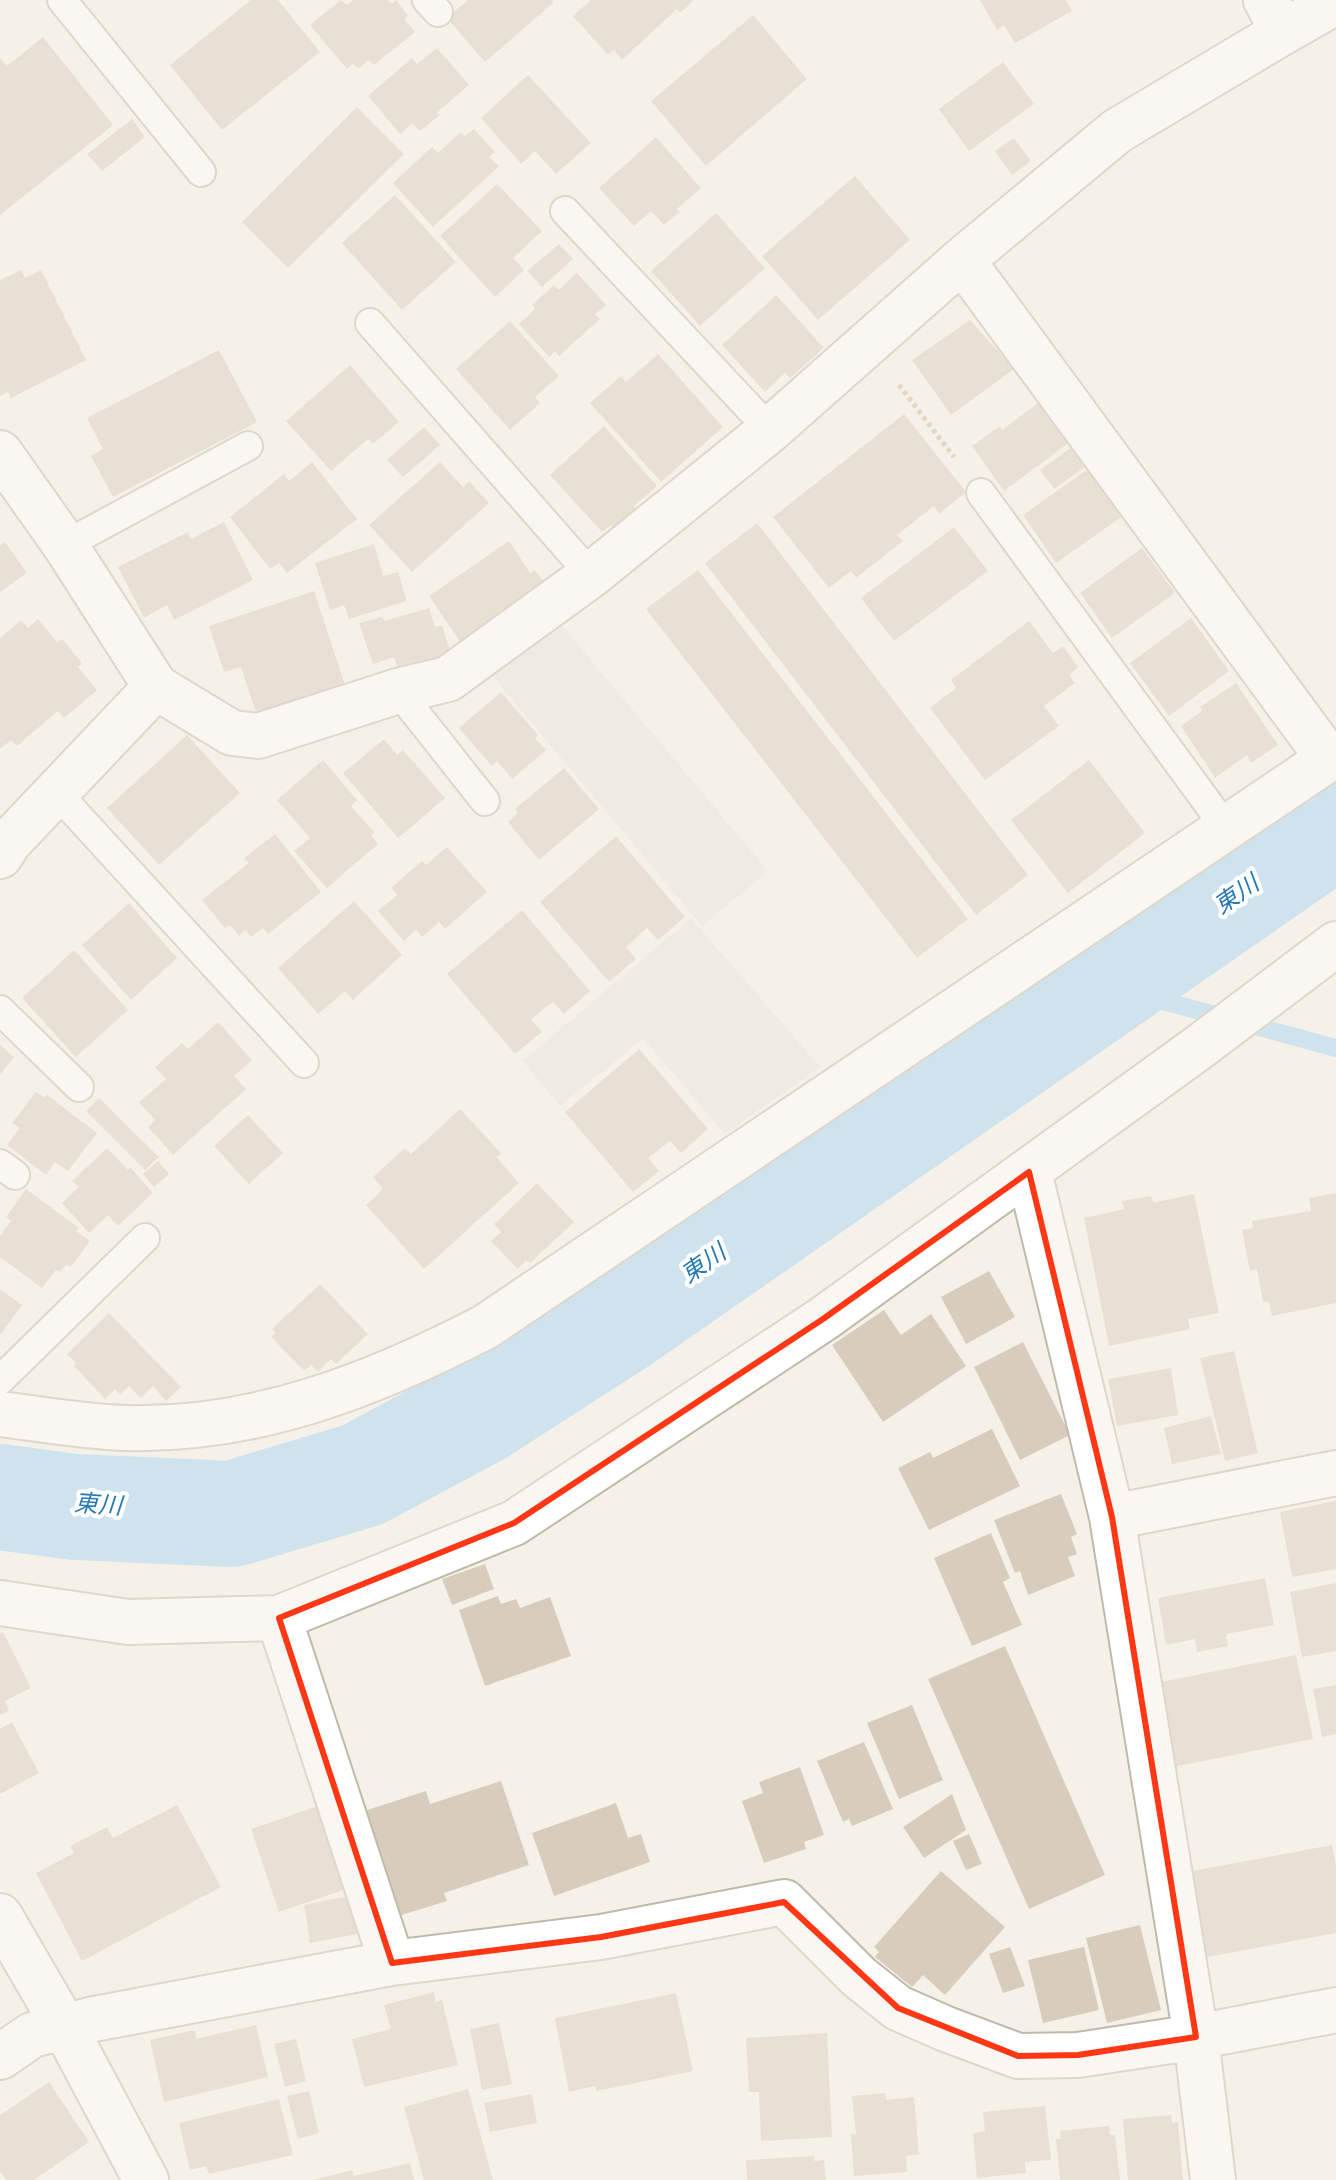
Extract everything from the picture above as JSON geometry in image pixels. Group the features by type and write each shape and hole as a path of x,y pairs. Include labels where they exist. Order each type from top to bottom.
{"street":[{"path":"0,453 65,545 156,687 232,733 258,736 398,691 448,679 591,575 770,430 962,260 1117,131 1274,16 1336,2"},
{"path":"0,1414 126,1428 208,1425 294,1407 353,1389 423,1359 485,1327 1332,756 962,260"},
{"path":"0,856 9,842 156,687"},
{"path":"0,1603 128,1622 279,1618 514,1523 823,1319 1029,1172 1336,944"},
{"path":"1029,1172 1112,1517 1196,2037 1213,2180"},
{"path":"1112,1517 1336,1473"},
{"path":"279,1618 392,1963"},
{"path":"0,2057 32,2035 64,2026 392,1963 601,1937 784,1902 859,1977 898,2008 1018,2056 1078,2055 1196,2037 1336,2010"},
{"path":"0,1916 64,2026 146,2180"}],"lane":[{"path":"62,0 201,172"},
{"path":"565,211 770,430"},
{"path":"370,323 591,575"},
{"path":"65,545 248,446"},
{"path":"981,493 1226,828"},
{"path":"398,691 485,801"},
{"path":"56,792 304,1063"},
{"path":"0,1010 79,1087"},
{"path":"0,1380 145,1238"}],"path":[{"path":"867,343 981,493"}],"highlighted area":[{"path":"1029,1172 1112,1517 1196,2037 1078,2055 1018,2056 898,2008 784,1902 601,1937 392,1963 279,1618 514,1523 823,1319"}],"shaded area":[{"path":"559,622 768,871 702,926 489,672"},
{"path":"691,918 820,1067 725,1134 643,1038 560,1106 523,1061"}],"building":[{"path":"251,0 278,0 320,52 222,130 170,65"},
{"path":"341,0 347,5 353,0 388,0 391,4 396,0 408,15 404,19 415,32 374,65 369,60 358,69 353,63 347,69 310,25"},
{"path":"468,0 554,2 485,62 447,18"},
{"path":"591,0 694,0 680,13 677,9 622,60 614,50 608,55 573,16"},
{"path":"980,0 1066,0 1072,11 1015,43 1004,25 997,30"},
{"path":"753,15 807,79 706,166 651,101"},
{"path":"43,37 113,125 0,215 0,58 7,66"},
{"path":"437,48 469,85 420,131 412,123 400,134 368,96 412,58 417,64"},
{"path":"1003,62 1034,104 969,151 939,109"},
{"path":"528,75 591,143 556,174 535,151 521,164 481,118"},
{"path":"357,107 404,154 288,268 242,222"},
{"path":"132,119 145,137 102,171 87,154"},
{"path":"474,129 495,152 489,157 499,166 433,227 393,183 432,147 438,153 461,132 465,136"},
{"path":"656,137 701,188 664,225 651,211 634,226 599,188"},
{"path":"1014,138 1031,161 1012,175 995,151"},
{"path":"855,176 910,240 818,320 762,256"},
{"path":"497,184 542,231 513,258 524,270 495,297 440,236"},
{"path":"395,195 456,262 402,310 342,243"},
{"path":"716,213 765,268 700,326 651,271"},
{"path":"559,244 573,259 542,287 527,271"},
{"path":"21,270 25,278 41,270 86,360 11,398 8,392 0,396 0,280"},
{"path":"577,273 606,305 595,314 600,319 559,356 555,351 549,357 519,324 535,309 532,305 554,285 559,290"},
{"path":"776,295 824,348 790,378 785,373 765,392 722,345"},
{"path":"970,320 1014,369 951,415 912,360"},
{"path":"510,321 559,376 535,397 540,403 510,430 456,369"},
{"path":"219,350 257,422 113,497 91,456 103,449 87,418"},
{"path":"658,354 723,427 661,482 590,403 621,376 626,382"},
{"path":"350,365 399,422 373,444 368,439 331,471 286,421"},
{"path":"1041,401 1071,441 1004,491 972,446 1000,426 1002,430"},
{"path":"904,414 966,492 939,514 934,506 897,535 903,541 856,578 851,571 829,588 773,517"},
{"path":"604,426 657,486 634,506 638,511 616,531 611,525 602,532 550,475"},
{"path":"424,427 440,445 403,477 387,460"},
{"path":"1075,445 1089,464 1054,489 1040,470"},
{"path":"312,462 357,519 287,573 279,563 270,569 230,517 284,474 289,481"},
{"path":"440,462 463,487 469,481 489,503 412,572 369,525"},
{"path":"1088,469 1123,516 1056,563 1023,515"},
{"path":"224,522 253,580 174,620 167,605 144,618 118,567 188,532 191,539"},
{"path":"757,523 1028,875 976,915 705,563"},
{"path":"954,527 988,571 894,641 861,598"},
{"path":"509,541 530,573 535,570 549,589 463,646 429,596"},
{"path":"5,542 27,573 0,592 0,546"},
{"path":"374,544 383,576 398,572 407,601 349,619 344,605 330,610 315,563"},
{"path":"1142,548 1175,593 1112,638 1080,593"},
{"path":"698,570 968,919 917,958 646,609"},
{"path":"314,591 345,685 256,713 241,667 224,672 209,626"},
{"path":"429,608 435,627 442,625 451,655 398,670 394,657 373,664 359,623 382,617 384,621"},
{"path":"1191,618 1229,671 1169,716 1130,663"},
{"path":"38,619 57,642 62,639 82,663 78,667 97,690 64,718 58,711 17,746 11,740 0,749 0,638 21,620 28,628"},
{"path":"1029,621 1053,653 1063,646 1078,667 1069,675 1075,683 1044,706 1059,726 985,780 930,708 956,688 951,680"},
{"path":"1236,683 1278,745 1251,763 1247,755 1215,778 1181,726 1202,711 1200,707"},
{"path":"501,692 538,735 535,738 546,750 512,779 497,761 492,766 459,728"},
{"path":"187,735 240,793 159,865 107,808"},
{"path":"384,739 397,755 403,750 445,798 398,838 343,773"},
{"path":"323,760 357,800 351,806 374,832 371,835 378,844 327,888 294,851 310,838 277,800"},
{"path":"1089,760 1145,833 1068,893 1011,820"},
{"path":"564,768 599,809 539,860 508,822 518,813 515,809"},
{"path":"275,834 321,892 268,934 263,928 251,937 245,930 239,936 230,925 225,928 202,900 249,863 244,858"},
{"path":"616,836 685,917 658,940 647,928 626,947 636,959 609,982 540,902"},
{"path":"447,847 487,892 445,929 439,922 422,937 416,930 404,941 378,911 397,895 391,888 422,861 426,865"},
{"path":"354,901 402,955 353,1000 345,991 318,1014 278,968"},
{"path":"129,903 177,958 131,1000 82,945"},
{"path":"522,910 590,991 564,1014 553,1002 531,1019 542,1032 515,1054 447,974"},
{"path":"74,950 128,1010 76,1057 22,998"},
{"path":"218,1022 252,1060 234,1076 246,1089 173,1155 148,1127 155,1120 139,1102 166,1079 155,1067 182,1043 188,1049"},
{"path":"0,1045 14,1057 0,1075"},
{"path":"639,1049 708,1129 681,1153 670,1141 648,1158 659,1171 633,1192 565,1112"},
{"path":"36,1092 45,1098 47,1095 97,1133 68,1171 55,1162 46,1175 7,1145 20,1128 12,1123"},
{"path":"99,1098 159,1157 145,1170 86,1111"},
{"path":"460,1109 501,1153 496,1157 519,1183 424,1269 366,1205 383,1189 373,1177 405,1148 411,1154"},
{"path":"248,1115 283,1153 249,1184 214,1146"},
{"path":"107,1148 128,1170 130,1167 153,1193 118,1226 108,1215 89,1233 62,1203 79,1187 72,1181"},
{"path":"158,1161 169,1174 154,1187 143,1174"},
{"path":"537,1183 574,1222 530,1263 526,1260 518,1269 491,1241 501,1232 494,1224"},
{"path":"26,1189 79,1228 76,1231 90,1241 71,1267 66,1265 60,1272 56,1270 42,1288 0,1257 0,1236 11,1221 6,1217"},
{"path":"1336,1193 1336,1303 1272,1316 1269,1302 1263,1302 1257,1269 1250,1271 1242,1230 1253,1228 1252,1221 1311,1211 1309,1198"},
{"path":"1194,1194 1219,1313 1188,1319 1190,1329 1109,1346 1084,1218 1124,1209 1122,1201 1151,1196 1153,1203"},
{"path":"989,1271 1015,1317 966,1344 941,1297"},
{"path":"320,1284 368,1334 336,1364 331,1359 318,1372 311,1365 304,1371 271,1337 276,1333 272,1329"},
{"path":"0,1289 22,1305 0,1335"},
{"path":"884,1310 901,1335 931,1314 966,1366 883,1422 832,1345"},
{"path":"109,1313 181,1387 166,1401 153,1386 141,1398 129,1386 120,1395 115,1389 105,1399 74,1366 76,1363 67,1354"},
{"path":"1023,1342 1070,1435 1020,1460 974,1367"},
{"path":"1234,1351 1258,1453 1225,1461 1200,1358"},
{"path":"1171,1368 1178,1415 1117,1426 1108,1379"},
{"path":"1211,1416 1221,1454 1172,1464 1164,1428"},
{"path":"992,1429 1020,1486 929,1530 898,1468 930,1452 933,1458"},
{"path":"1061,1494 1077,1534 1071,1537 1077,1554 1068,1557 1075,1576 1028,1595 1020,1571 1015,1573 994,1520"},
{"path":"1336,1501 1336,1569 1292,1577 1280,1512"},
{"path":"991,1533 1010,1578 1003,1582 1022,1625 972,1646 934,1558"},
{"path":"485,1564 494,1589 452,1605 442,1579"},
{"path":"1265,1578 1274,1625 1226,1634 1228,1646 1197,1652 1195,1639 1166,1645 1158,1598"},
{"path":"1336,1583 1336,1651 1302,1657 1290,1592"},
{"path":"498,1596 501,1604 516,1599 520,1608 550,1597 571,1656 485,1686 459,1610"},
{"path":"3,1632 31,1688 5,1701 9,1711 0,1715 0,1633"},
{"path":"1005,1646 1105,1875 1029,1909 928,1679"},
{"path":"1296,1655 1313,1739 1168,1768 1151,1684"},
{"path":"1336,1685 1336,1734 1322,1737 1313,1689"},
{"path":"912,1705 943,1780 899,1799 867,1723"},
{"path":"12,1722 39,1773 0,1794 0,1729"},
{"path":"864,1742 893,1809 852,1826 849,1819 843,1822 817,1761"},
{"path":"800,1767 824,1835 804,1842 806,1849 764,1863 742,1801 763,1793 759,1782"},
{"path":"501,1781 529,1865 444,1893 447,1901 395,1917 361,1812 426,1791 430,1804"},
{"path":"952,1794 966,1830 924,1858 903,1827"},
{"path":"616,1803 628,1838 641,1834 650,1862 554,1896 532,1833"},
{"path":"177,1805 221,1887 82,1961 36,1873 74,1853 70,1846 107,1827 113,1838"},
{"path":"321,1805 349,1888 279,1912 251,1829"},
{"path":"969,1834 982,1864 966,1870 953,1841"},
{"path":"1332,1845 1336,1866 1336,1933 1202,1958 1187,1872"},
{"path":"941,1871 1005,1927 945,1995 923,1975 912,1987 875,1957 879,1952 874,1947"},
{"path":"355,1895 362,1933 310,1943 304,1905"},
{"path":"1140,1925 1161,2010 1107,2023 1086,1938"},
{"path":"1010,1947 1025,1986 1003,1993 989,1954"},
{"path":"1084,1947 1099,2010 1043,2023 1028,1960"},
{"path":"434,1992 436,2002 442,2000 458,2065 364,2087 352,2039 391,2029 384,2005"},
{"path":"676,1993 693,2071 597,2091 595,2086 569,2092 555,2018"},
{"path":"499,2023 512,2084 482,2090 470,2029"},
{"path":"256,2025 268,2077 164,2102 150,2040 195,2030 196,2039"},
{"path":"827,2033 832,2137 761,2141 759,2092 749,2092 746,2038"},
{"path":"296,2039 306,2081 285,2087 274,2044"},
{"path":"49,2082 89,2142 34,2180 6,2180 0,2171 0,2115"},
{"path":"468,2089 493,2180 424,2180 404,2107"},
{"path":"309,2091 319,2133 298,2139 287,2096"},
{"path":"886,2093 886,2100 914,2097 919,2154 906,2156 907,2172 854,2176 851,2134 856,2134 852,2096"},
{"path":"532,2094 537,2123 490,2132 484,2103"},
{"path":"279,2099 293,2155 209,2174 206,2166 190,2170 179,2123"},
{"path":"1045,2106 1051,2160 1025,2162 1026,2173 977,2178 973,2133 985,2131 983,2112"},
{"path":"1171,2115 1172,2123 1178,2122 1183,2180 1128,2180 1123,2119"},
{"path":"1109,2126 1110,2135 1115,2135 1120,2180 1060,2180 1056,2139 1061,2139 1060,2131"},
{"path":"814,2156 814,2161 824,2160 826,2180 747,2180 746,2160"},
{"path":"410,2163 414,2180 314,2180 352,2170 354,2176"}],"waterway":[{"name":"東川","path":"0,1497 75,1507 232,1514 362,1475 478,1413 618,1323 1336,824"},
{"path":"1105,985 1336,1048"}]}
